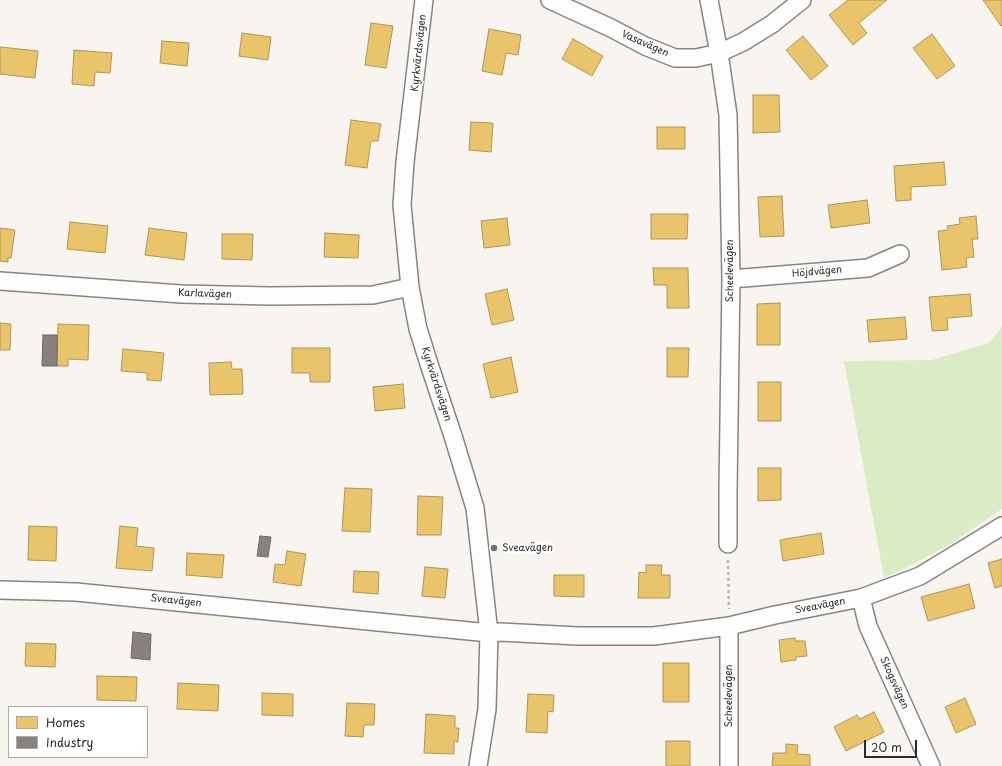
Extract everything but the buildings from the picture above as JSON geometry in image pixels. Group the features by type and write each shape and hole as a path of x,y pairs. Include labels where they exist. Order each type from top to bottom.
{"street":[{"name":"Kyrkvärdsvägen","path":"424,0 405,162 402,205 410,287 418,329 475,508 489,633 487,709 478,766"},
{"name":"Vasavägen","path":"550,0 611,28 645,46 675,58 696,58 719,53 743,42 772,24 802,0"},
{"name":"Scheelevägen","path":"710,0 728,115 731,279 728,544"},
{"name":"Höjdvägen","path":"731,279 868,268 900,254"},
{"name":"Karlavägen","path":"0,281 181,294 262,296 373,295 410,287"},
{"name":"Sveavägen","path":"0,590 76,592 489,633 500,632 578,636 654,636 730,626 775,615 861,598 920,576 1002,526"},
{"name":"Skogsvägen","path":"861,598 868,626 931,766"},
{"name":"Scheelevägen","path":"730,626 730,766"}],"path":[{"path":"728,544 730,626"}],"green space":[{"path":"1002,327 1002,509 949,545 884,578 844,361 932,360 989,343"}],"place":[{"name":"Sveavägen","path":"494,548"}]}
